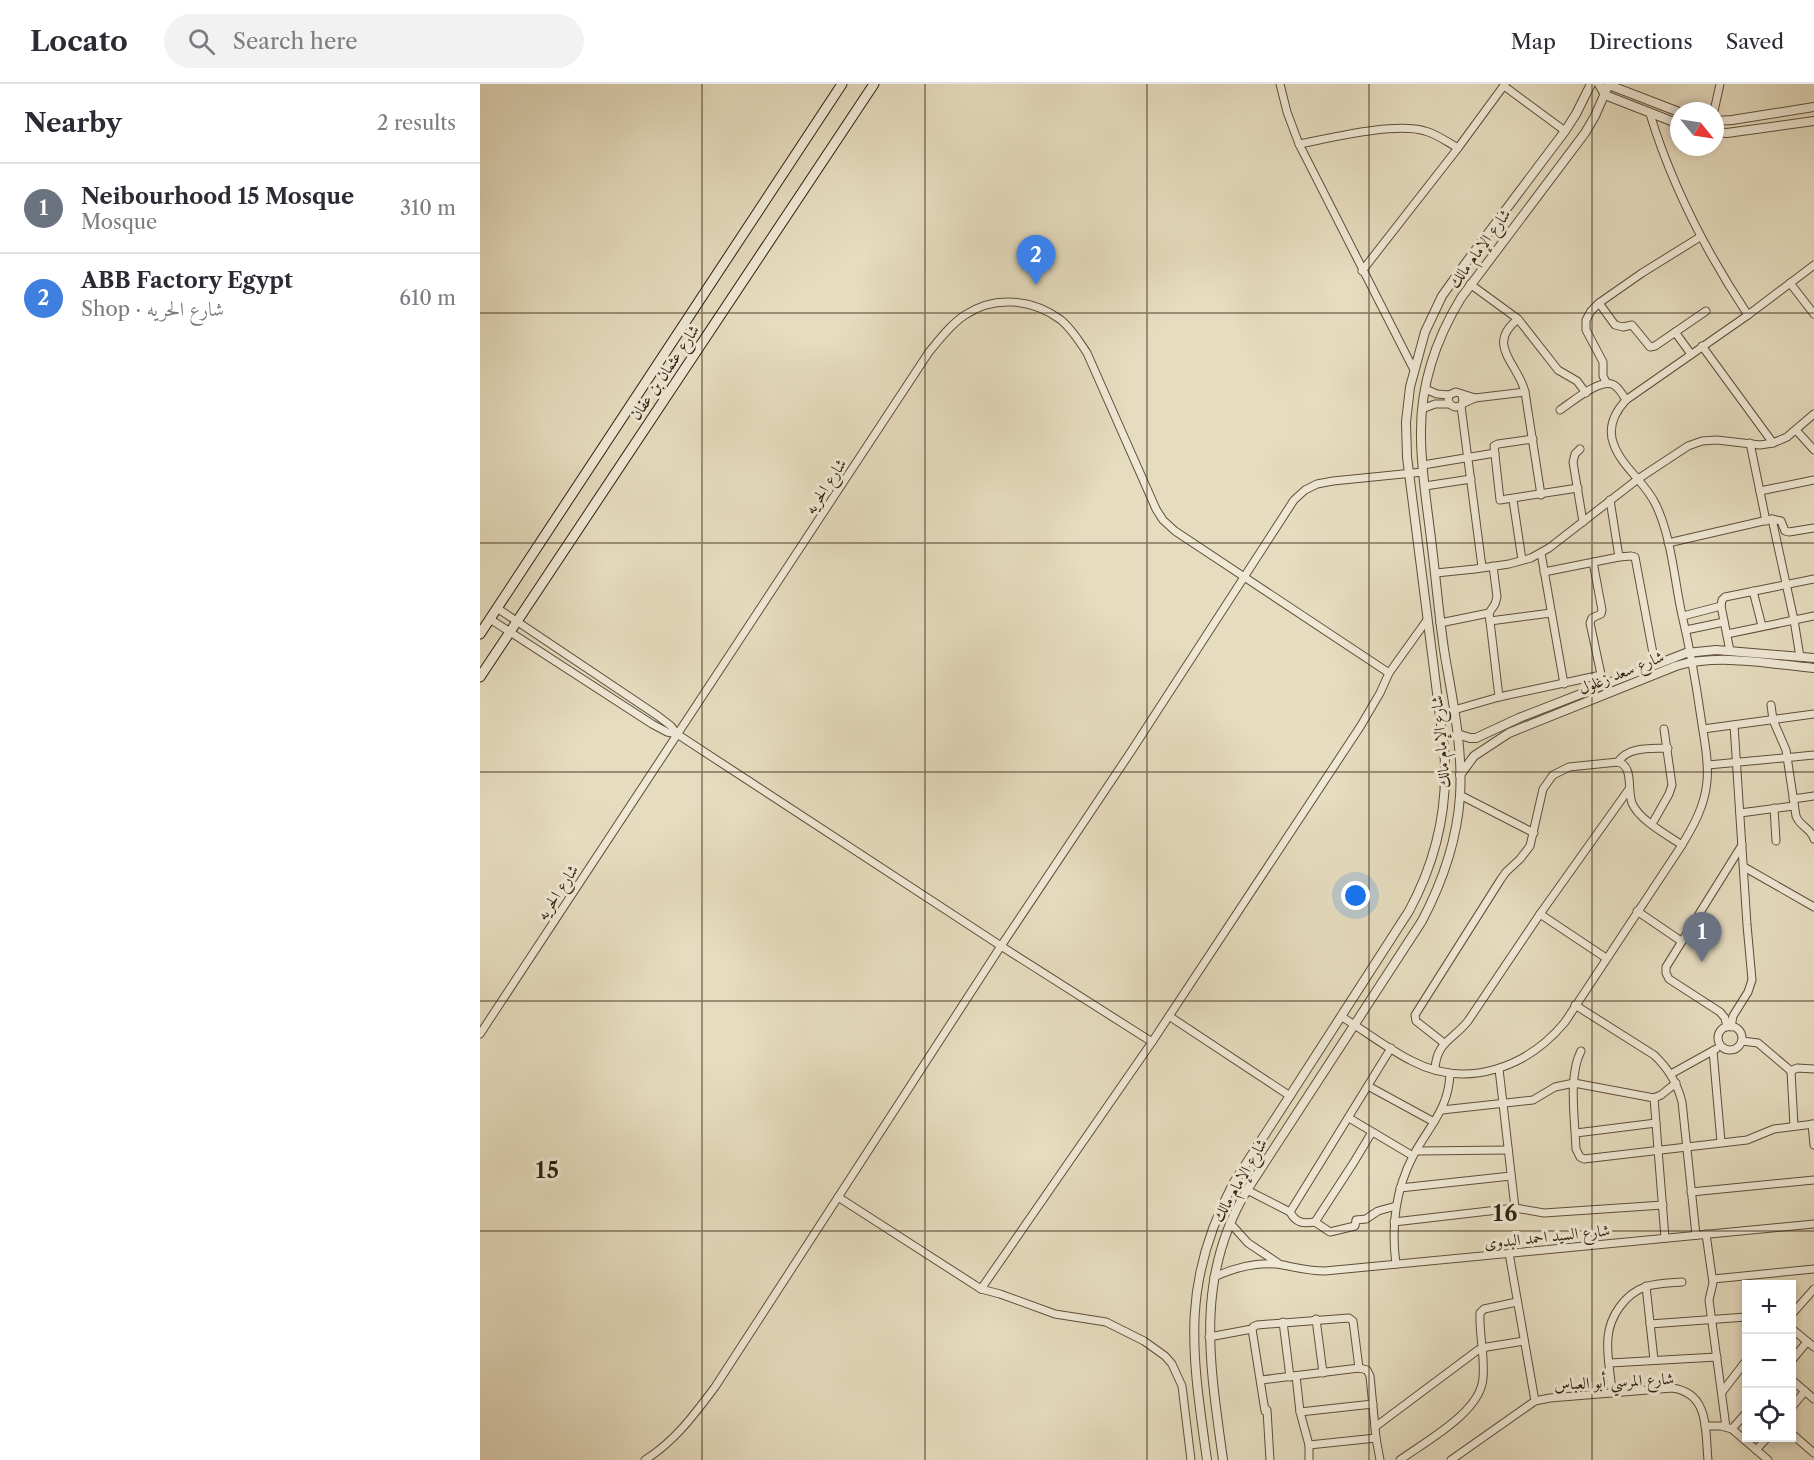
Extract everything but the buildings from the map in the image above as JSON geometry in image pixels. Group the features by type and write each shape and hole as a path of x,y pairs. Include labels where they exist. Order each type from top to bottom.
{"main road":[{"name":"شارع عثمان بن عفان","path":"480,634 842,84"},
{"name":"شارع عثمان بن عفان","path":"480,677 874,84"}],"street":[{"path":"1280,84 1299,144 1414,370"},
{"name":"شارع الإمام مالك","path":"1207,1460 1193,1340 1195,1304 1202,1262 1211,1230 1233,1184 1342,1017 1418,894 1432,861 1441,825 1446,767 1408,473 1406,422 1414,370 1433,314 1453,279 1565,131 1591,84"},
{"path":"1599,84 1605,95 1670,121"},
{"path":"1609,84 1670,108"},
{"name":"شارع الإمام مالك","path":"1223,1460 1209,1337 1214,1277 1230,1223 1247,1190 1422,921 1436,894 1451,851 1460,795 1457,734 1440,623 1420,433 1425,389 1433,357 1445,327 1470,284 1585,133 1609,84"},
{"path":"1716,102 1720,84"},
{"path":"1362,271 1504,85 1565,131"},
{"path":"1724,120 1814,107"},
{"path":"1650,114 1674,180 1700,237 1748,315"},
{"path":"1766,114 1767,127"},
{"path":"1724,131 1814,121"},
{"path":"1299,144 1397,128 1413,128 1426,131 1458,148"},
{"path":"1606,382 1603,376 1603,362 1587,336 1585,325 1588,315 1599,303 1642,273 1700,237"},
{"path":"1342,1017 1412,1062 1436,1070 1475,1073 1500,1068 1521,1060 1544,1044 1565,1022 1682,845 1704,801 1708,765 1692,657 1668,543 1656,505 1613,445 1611,433 1613,420 1618,409 1626,400 1748,315 1814,265"},
{"path":"1790,283 1814,314"},
{"path":"1470,284 1518,318 1558,370 1574,378 1586,393"},
{"name":"شارع الحريه","path":"480,1034 930,352 946,332 965,315 989,304 1008,300 1025,303 1044,310 1061,321 1075,335 1087,353 1156,509 1174,531 1389,673"},
{"path":"1599,303 1615,325 1623,327 1632,325 1649,347 1655,346 1706,311"},
{"path":"1518,318 1506,330 1503,350 1523,383 1541,495"},
{"path":"1675,332 1691,354"},
{"path":"1702,346 1773,444"},
{"path":"1560,410 1606,382 1618,388 1626,400"},
{"path":"1425,389 1437,394 1449,395 1456,392 1475,398"},
{"path":"1422,409 1435,404 1449,404 1455,407 1475,398 1525,392"},
{"path":"1449,395 1449,404"},
{"path":"1462,395 1461,405 1482,567"},
{"path":"1436,573 1475,570 1522,560 1541,553 1638,479 1688,446 1702,441 1717,440 1760,445 1773,444 1787,437 1814,414"},
{"path":"1796,430 1814,450"},
{"path":"1533,439 1496,444 1494,447 1500,500 1513,500 1578,488"},
{"path":"1750,443 1760,491 1794,620 1800,657"},
{"path":"1580,449 1575,454 1574,462 1583,522"},
{"path":"645,1460 663,1449 688,1422 715,1387 1000,946 1132,750 1294,500 1305,490 1317,484 1408,473 1468,457 1494,453"},
{"path":"1425,486 1471,479"},
{"path":"1760,491 1814,480"},
{"path":"1513,500 1522,560"},
{"path":"1610,500 1619,557"},
{"path":"1668,543 1769,520 1781,521 1785,531 1788,532 1814,528"},
{"path":"1419,550 1425,554 1432,548"},
{"path":"1541,553 1564,684"},
{"path":"1544,572 1632,555 1636,559 1655,664"},
{"path":"1593,562 1602,610 1601,614 1592,618 1590,623 1604,685"},
{"path":"1493,566 1497,597 1490,617 1499,698"},
{"path":"1730,651 1721,606 1725,597 1814,579"},
{"path":"1424,590 1425,586 1432,583 1437,587"},
{"path":"1753,591 1762,626"},
{"path":"1683,616 1721,606"},
{"path":"496,608 658,716 677,734 1000,946 1152,1042"},
{"path":"1440,623 1551,613"},
{"path":"1727,634 1814,616"},
{"path":"490,619 652,724 667,732 677,734"},
{"path":"981,1289 1152,1042 1360,727 1389,673 1427,620"},
{"path":"1686,630 1724,621"},
{"name":"شارع سعد زغلول","path":"1460,776 1474,756 1509,734 1676,666 1706,651 1814,658"},
{"name":"شارع سعد زغلول","path":"1457,734 1476,738 1519,718 1676,656 1814,668"},
{"path":"1454,710 1601,675"},
{"path":"1772,705 1773,720 1783,741 1787,758 1798,822 1810,831 1814,839"},
{"path":"1703,729 1814,714"},
{"path":"1734,725 1752,980 1729,1027 1720,1033 1718,1040 1726,1050 1739,1047 1742,1041 1739,1031 1729,1027 1720,1012 1671,981 1665,970 1666,964 1742,845"},
{"path":"1652,824 1671,789 1664,729"},
{"path":"1618,762 1626,753 1632,751 1668,748"},
{"path":"1708,765 1814,755"},
{"path":"1444,1043 1416,1021 1415,1015 1501,879 1526,852 1534,832 1544,789 1553,775 1569,767 1624,763 1628,768 1629,789 1633,805 1641,816 1682,845"},
{"path":"1436,1070 1436,1060 1444,1043 1468,1022 1540,914 1629,789"},
{"path":"1460,795 1534,832"},
{"path":"1740,813 1773,808 1814,796"},
{"path":"1773,808 1776,841"},
{"path":"1744,867 1814,907"},
{"path":"1637,911 1681,941"},
{"path":"1540,914 1606,958"},
{"path":"1575,1005 1654,1055 1676,1083 1682,1102 1696,1235"},
{"path":"1169,1016 1290,1096"},
{"path":"1742,1041 1758,1043 1791,1071 1794,1126"},
{"path":"1671,1074 1721,1046"},
{"path":"1290,1212 1391,1048"},
{"path":"1581,1051 1574,1067 1575,1133 1577,1153 1584,1159 1747,1140 1774,1129 1813,1124 1814,1146"},
{"path":"1713,1051 1721,1142"},
{"path":"1500,1068 1515,1208"},
{"path":"1791,1071 1797,1068 1814,1069"},
{"path":"1396,1264 1394,1222 1400,1188 1415,1153 1442,1110 1448,1092 1450,1072"},
{"path":"1442,1110 1533,1100 1555,1087 1574,1083 1654,1098 1676,1083"},
{"path":"1368,1086 1434,1122"},
{"path":"1654,1098 1665,1238"},
{"path":"1349,1118 1415,1153 1508,1150"},
{"path":"1575,1133 1656,1123"},
{"path":"1315,1222 1372,1132"},
{"path":"1400,1188 1511,1176"},
{"path":"1691,1192 1814,1180"},
{"path":"1247,1190 1290,1212 1293,1218 1304,1224 1315,1222 1330,1232 1355,1226 1356,1220 1366,1219 1378,1211 1396,1206"},
{"path":"838,1197 981,1289 1055,1314 1106,1322 1144,1341 1165,1356 1172,1364 1182,1386 1191,1460"},
{"path":"1394,1222 1515,1208 1544,1214 1662,1205"},
{"name":"شارع السيد احمد البدوى","path":"1230,1223 1259,1251 1283,1265"},
{"name":"شارع السيد احمد البدوى","path":"1214,1277 1255,1264 1283,1265 1314,1271 1814,1224"},
{"path":"1706,1234 1713,1279 1709,1300 1729,1428"},
{"path":"1509,1253 1535,1401"},
{"path":"1713,1279 1814,1269"},
{"path":"1612,1393 1608,1338 1613,1318 1624,1301 1632,1294 1646,1287 1682,1282"},
{"path":"1646,1287 1654,1360"},
{"path":"1796,1309 1814,1289"},
{"path":"1400,1460 1473,1405 1483,1384 1479,1315 1481,1311 1517,1302"},
{"path":"1650,1324 1742,1317"},
{"path":"1209,1337 1252,1329 1257,1324 1351,1318 1359,1368"},
{"path":"1316,1319 1323,1373"},
{"path":"1283,1322 1300,1412 1309,1445 1309,1460"},
{"path":"1252,1329 1265,1411 1267,1410 1270,1460"},
{"path":"1796,1333 1814,1347"},
{"path":"1375,1427 1482,1349 1524,1341"},
{"path":"1796,1354 1807,1342"},
{"path":"1610,1364 1718,1356"},
{"path":"1722,1392 1742,1366"},
{"path":"1261,1380 1364,1369 1369,1373 1380,1460"},
{"path":"1796,1384 1814,1399"},
{"name":"شارع المرسي أبو العباس","path":"1451,1460 1535,1401 1672,1388 1681,1389 1696,1398 1701,1405 1708,1460"},
{"path":"1796,1401 1804,1391"},
{"path":"1300,1412 1372,1404"},
{"path":"1729,1428 1742,1417"},
{"path":"1705,1426 1729,1428 1768,1460"},
{"path":"1309,1445 1376,1438"},
{"path":"1796,1438 1814,1453"},
{"path":"1756,1450 1763,1442"}],"place":[{"name":"ABB Factory Egypt","path":"1036,285"},
{"name":"Neibourhood 15 Mosque","path":"1702,962"}],"district":[{"name":"15","path":"548,1170"},
{"name":"16","path":"1506,1213"}]}
